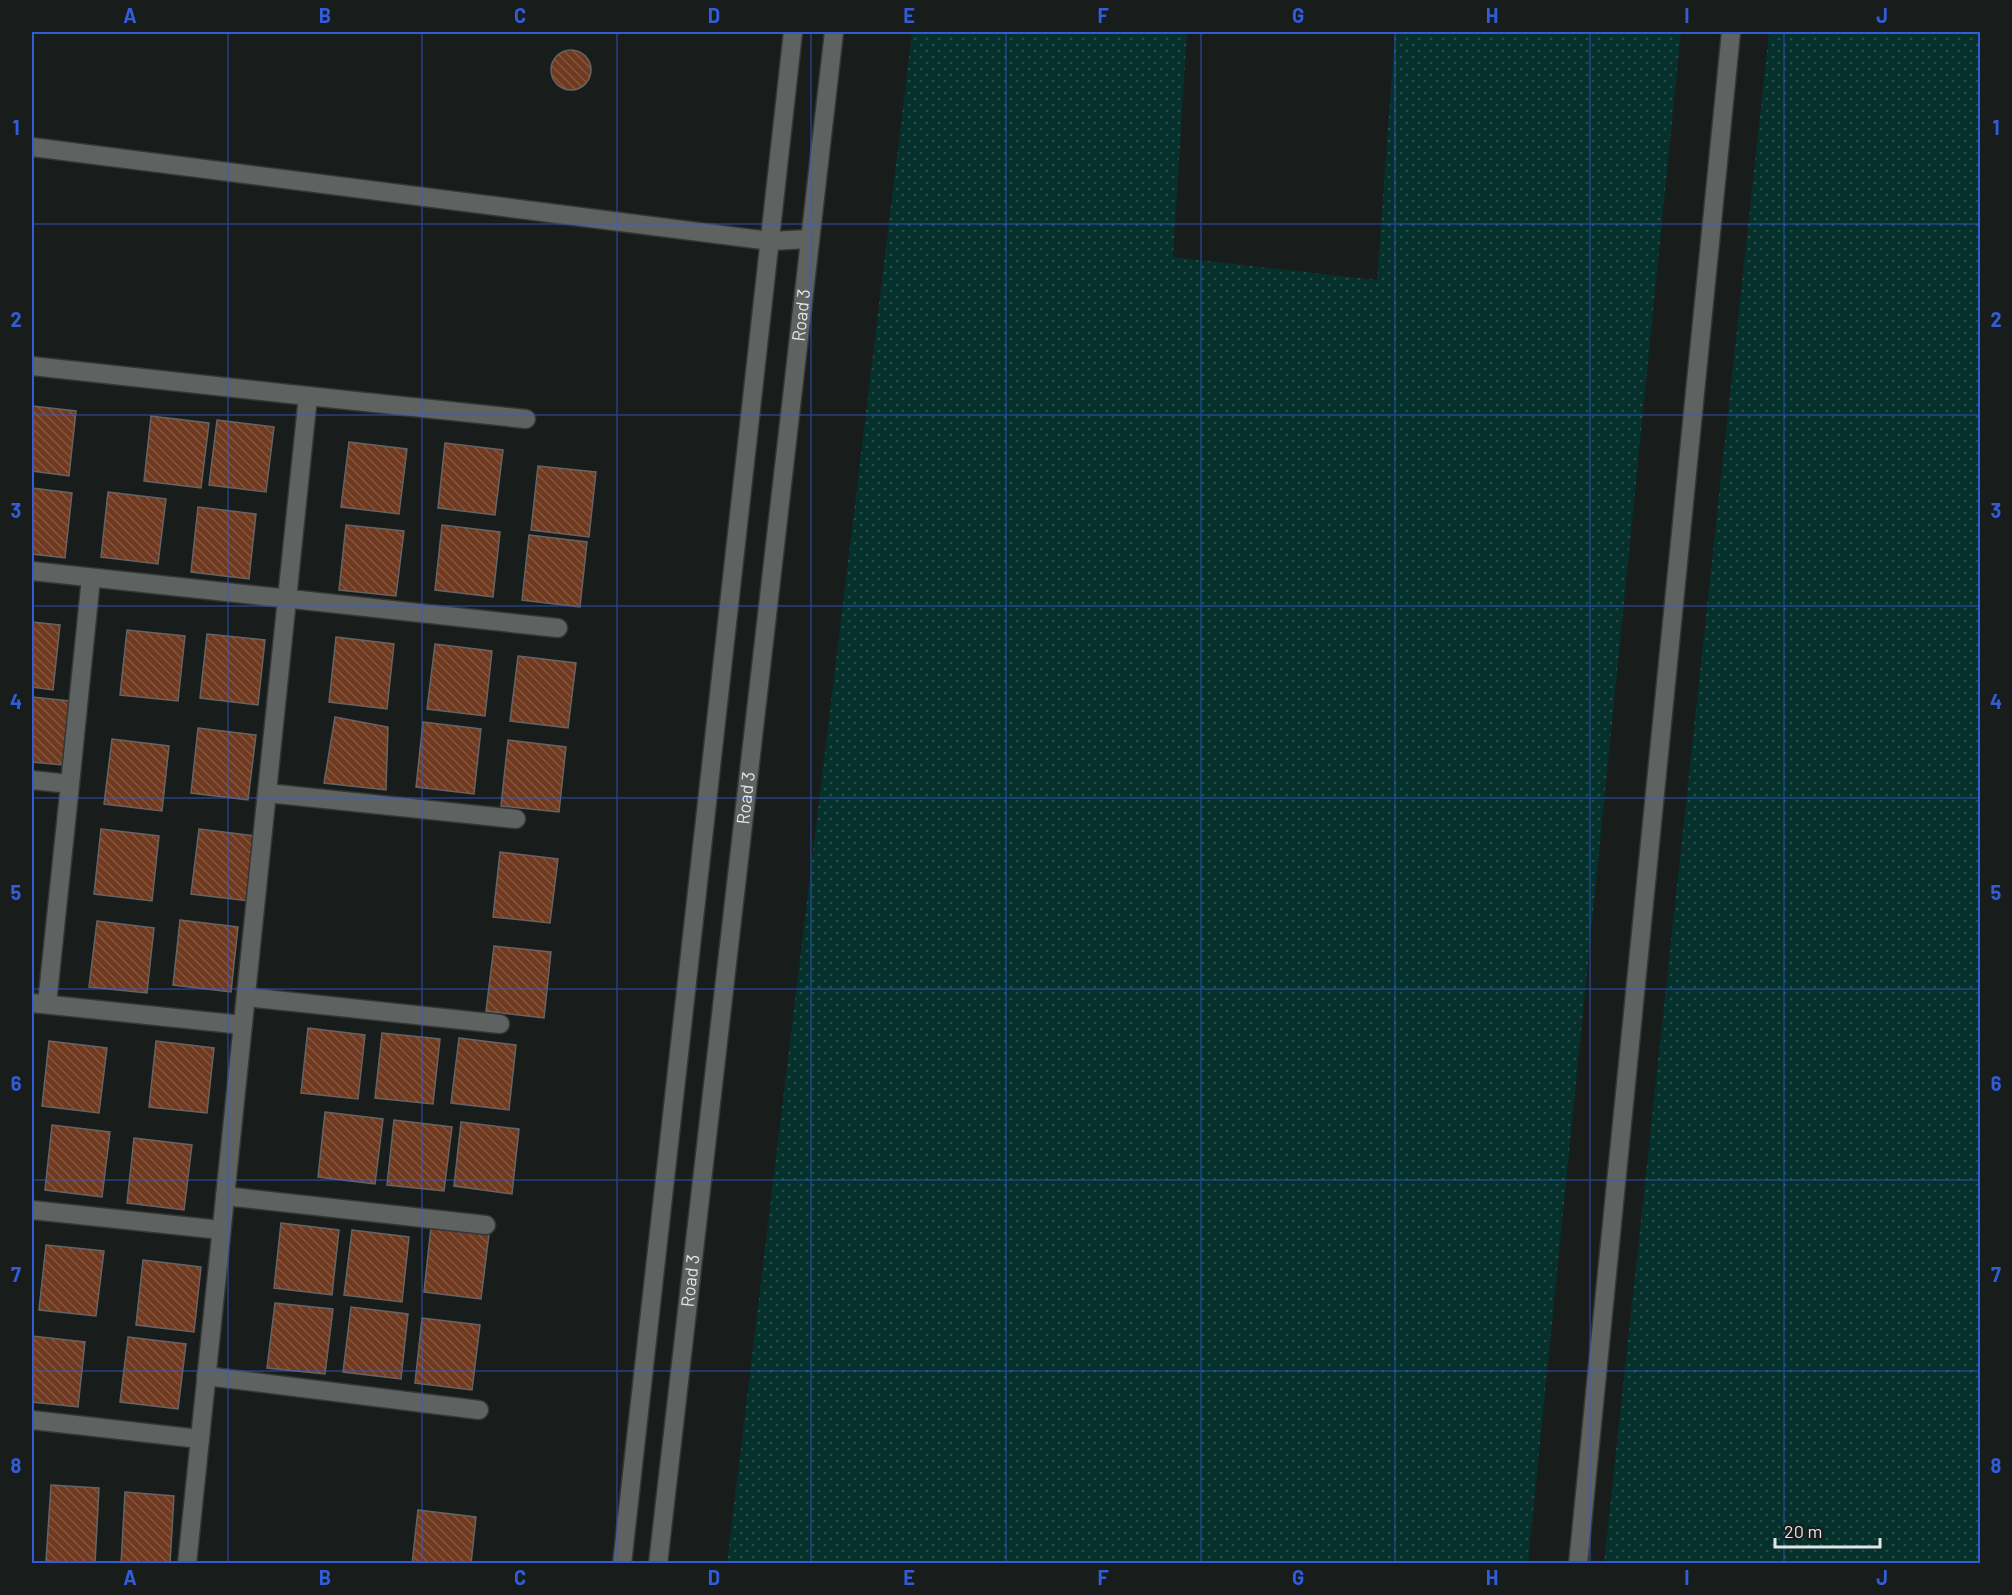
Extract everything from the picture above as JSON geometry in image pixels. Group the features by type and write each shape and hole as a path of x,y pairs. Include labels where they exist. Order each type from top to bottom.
{"street":[{"name":"Road 3","path":"622,1563 794,32"},
{"name":"Road 3","path":"658,1563 834,32"},
{"path":"1578,1563 1731,32"},
{"path":"32,147 770,241 810,239"},
{"path":"32,366 526,419"},
{"path":"187,1563 308,396"},
{"path":"32,571 558,628"},
{"path":"91,578 70,784 39,1003 243,1025"},
{"path":"32,780 70,784"},
{"path":"267,793 516,819"},
{"path":"246,997 500,1024"},
{"path":"225,1196 486,1225"},
{"path":"32,1210 221,1230"},
{"path":"206,1376 479,1410"},
{"path":"32,1420 200,1439"}],"shaded area":[{"path":"912,32 1187,32 1173,257 1377,280 1395,32 1681,32 1528,1563 727,1563"},
{"path":"1769,32 1980,32 1980,1563 1604,1563"}],"building":[{"path":"571,50 579,51 585,56 590,62 590,78 585,84 579,89 571,90 563,89 557,84 552,78 551,70 552,62 557,56 563,51"},
{"path":"32,406 76,411 69,476 32,471"},
{"path":"151,416 209,423 201,488 144,481"},
{"path":"217,420 274,427 266,492 209,485"},
{"path":"349,442 407,449 399,514 341,507"},
{"path":"445,443 503,450 495,515 438,508"},
{"path":"538,466 596,472 589,537 531,530"},
{"path":"32,488 72,493 65,558 32,554"},
{"path":"108,492 166,499 158,564 101,557"},
{"path":"198,507 256,514 249,579 191,572"},
{"path":"346,525 404,531 396,596 339,590"},
{"path":"442,525 500,532 493,597 435,590"},
{"path":"529,535 587,542 580,607 522,600"},
{"path":"32,622 60,625 53,690 32,687"},
{"path":"127,630 185,636 178,701 120,695"},
{"path":"207,634 265,640 258,705 200,698"},
{"path":"336,637 394,644 387,709 329,702"},
{"path":"435,644 492,651 485,716 427,709"},
{"path":"518,656 576,663 568,728 510,721"},
{"path":"32,697 70,701 63,765 32,762"},
{"path":"335,717 388,727 386,790 324,783"},
{"path":"423,722 481,729 474,794 416,787"},
{"path":"198,728 256,735 248,800 191,793"},
{"path":"112,739 169,746 162,811 104,804"},
{"path":"508,740 566,747 559,812 501,806"},
{"path":"101,829 159,836 152,901 94,894"},
{"path":"199,829 256,836 249,901 191,894"},
{"path":"500,852 558,859 550,923 493,917"},
{"path":"180,920 238,927 231,992 173,985"},
{"path":"97,921 154,928 147,993 89,987"},
{"path":"494,946 551,952 544,1018 486,1011"},
{"path":"308,1028 365,1035 358,1099 301,1093"},
{"path":"382,1033 440,1039 433,1104 375,1098"},
{"path":"459,1038 516,1045 509,1110 451,1103"},
{"path":"49,1041 107,1048 99,1113 42,1106"},
{"path":"156,1041 214,1048 207,1113 149,1107"},
{"path":"325,1112 383,1119 375,1184 318,1177"},
{"path":"394,1120 452,1127 444,1191 387,1185"},
{"path":"461,1122 519,1129 512,1194 454,1186"},
{"path":"52,1125 110,1132 102,1197 45,1190"},
{"path":"134,1138 192,1145 184,1210 127,1203"},
{"path":"281,1223 339,1230 332,1295 274,1288"},
{"path":"431,1227 489,1234 481,1299 424,1292"},
{"path":"352,1230 409,1237 402,1302 344,1295"},
{"path":"46,1245 104,1251 96,1316 39,1310"},
{"path":"143,1260 201,1267 194,1332 136,1325"},
{"path":"275,1303 333,1309 325,1374 267,1368"},
{"path":"351,1307 408,1314 401,1379 343,1372"},
{"path":"422,1318 480,1325 472,1390 415,1383"},
{"path":"32,1336 85,1342 78,1407 32,1402"},
{"path":"128,1337 186,1344 178,1409 120,1402"},
{"path":"51,1485 99,1488 95,1564 46,1561"},
{"path":"125,1492 174,1496 170,1564 121,1564"},
{"path":"418,1510 476,1517 471,1564 412,1564"}]}
